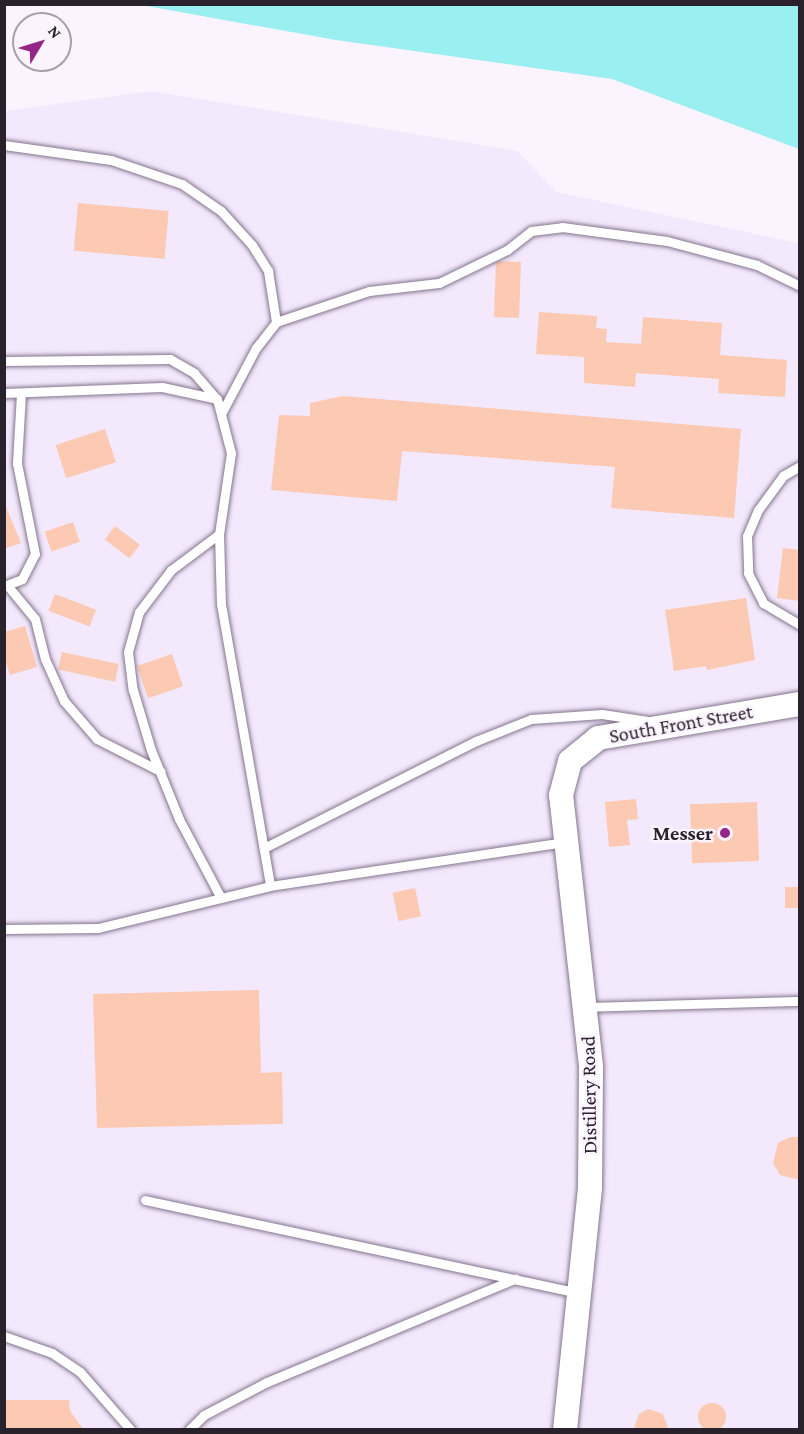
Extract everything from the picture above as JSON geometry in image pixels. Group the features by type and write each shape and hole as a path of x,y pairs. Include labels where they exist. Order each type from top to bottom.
{"street":[{"name":"South Front Street","path":"570,761 598,738 664,724 800,704"},
{"name":"Distillery Road","path":"565,1430 590,1187 591,1066 561,795 570,761"}],"lane":[{"path":"4,144 111,160 182,184 221,211 252,245 268,271 276,322"},
{"path":"221,414 242,372 276,322 369,291 439,283 507,250 531,231 562,227 612,232 714,252 757,265 800,286"},
{"path":"4,361 170,359 194,373 218,399 231,453 219,534 221,604 270,886"},
{"path":"4,393 162,387 218,399"},
{"path":"21,394 17,463 35,554 22,579 6,585 35,619 45,659 64,701 97,738 160,771"},
{"path":"800,466 783,476 758,510 747,536 748,573 763,603 800,625"},
{"path":"219,534 171,570 140,612 128,652 133,690 160,771 179,819 221,898"},
{"path":"264,848 465,746 531,718 602,714 664,724"},
{"path":"4,929 98,928 270,886 567,842"},
{"path":"585,1007 800,1001"},
{"path":"145,1200 579,1293"},
{"path":"189,1430 204,1415 267,1382 515,1280"},
{"path":"4,1336 52,1353 80,1372 131,1430"}],"shaded area":[{"path":"152,91 517,151 556,192 799,243 799,1429 5,1429 4,111"}],"water":[{"path":"141,5 799,5 799,149 612,79 336,40"}],"building":[{"path":"78,203 169,211 164,259 74,251"},
{"path":"496,261 521,262 519,318 494,317"},
{"path":"539,312 597,316 596,328 607,329 606,342 641,344 643,317 722,323 720,355 787,360 785,397 718,393 719,379 636,373 635,387 584,383 584,357 536,354"},
{"path":"343,396 741,429 734,518 611,508 615,467 402,451 397,501 271,490 279,415 310,416 310,403"},
{"path":"105,429 116,462 66,478 56,445"},
{"path":"4,502 21,543 4,549"},
{"path":"73,522 80,542 51,552 45,532"},
{"path":"115,526 140,545 130,558 105,540"},
{"path":"783,548 800,550 800,601 777,598"},
{"path":"55,594 96,610 90,627 49,611"},
{"path":"746,598 755,660 707,670 706,666 674,671 665,610"},
{"path":"25,626 37,667 10,675 4,657 4,632"},
{"path":"62,652 119,664 115,682 58,670"},
{"path":"172,654 183,686 148,698 137,666"},
{"path":"636,799 638,819 627,820 630,845 609,847 605,802"},
{"path":"757,802 759,861 692,863 690,804"},
{"path":"785,887 800,887 800,908 785,908"},
{"path":"415,888 421,916 399,921 393,893"},
{"path":"259,990 261,1073 282,1072 283,1124 97,1128 93,994"},
{"path":"790,1137 800,1137 800,1180 780,1175 773,1163 778,1143"},
{"path":"4,1400 69,1400 70,1411 84,1430 4,1430"},
{"path":"712,1403 722,1407 726,1417 722,1427 712,1431 702,1427 698,1417 702,1407"},
{"path":"648,1409 663,1414 669,1430 633,1430 639,1414"}],"place":[{"name":"Messer","path":"725,833"}]}
